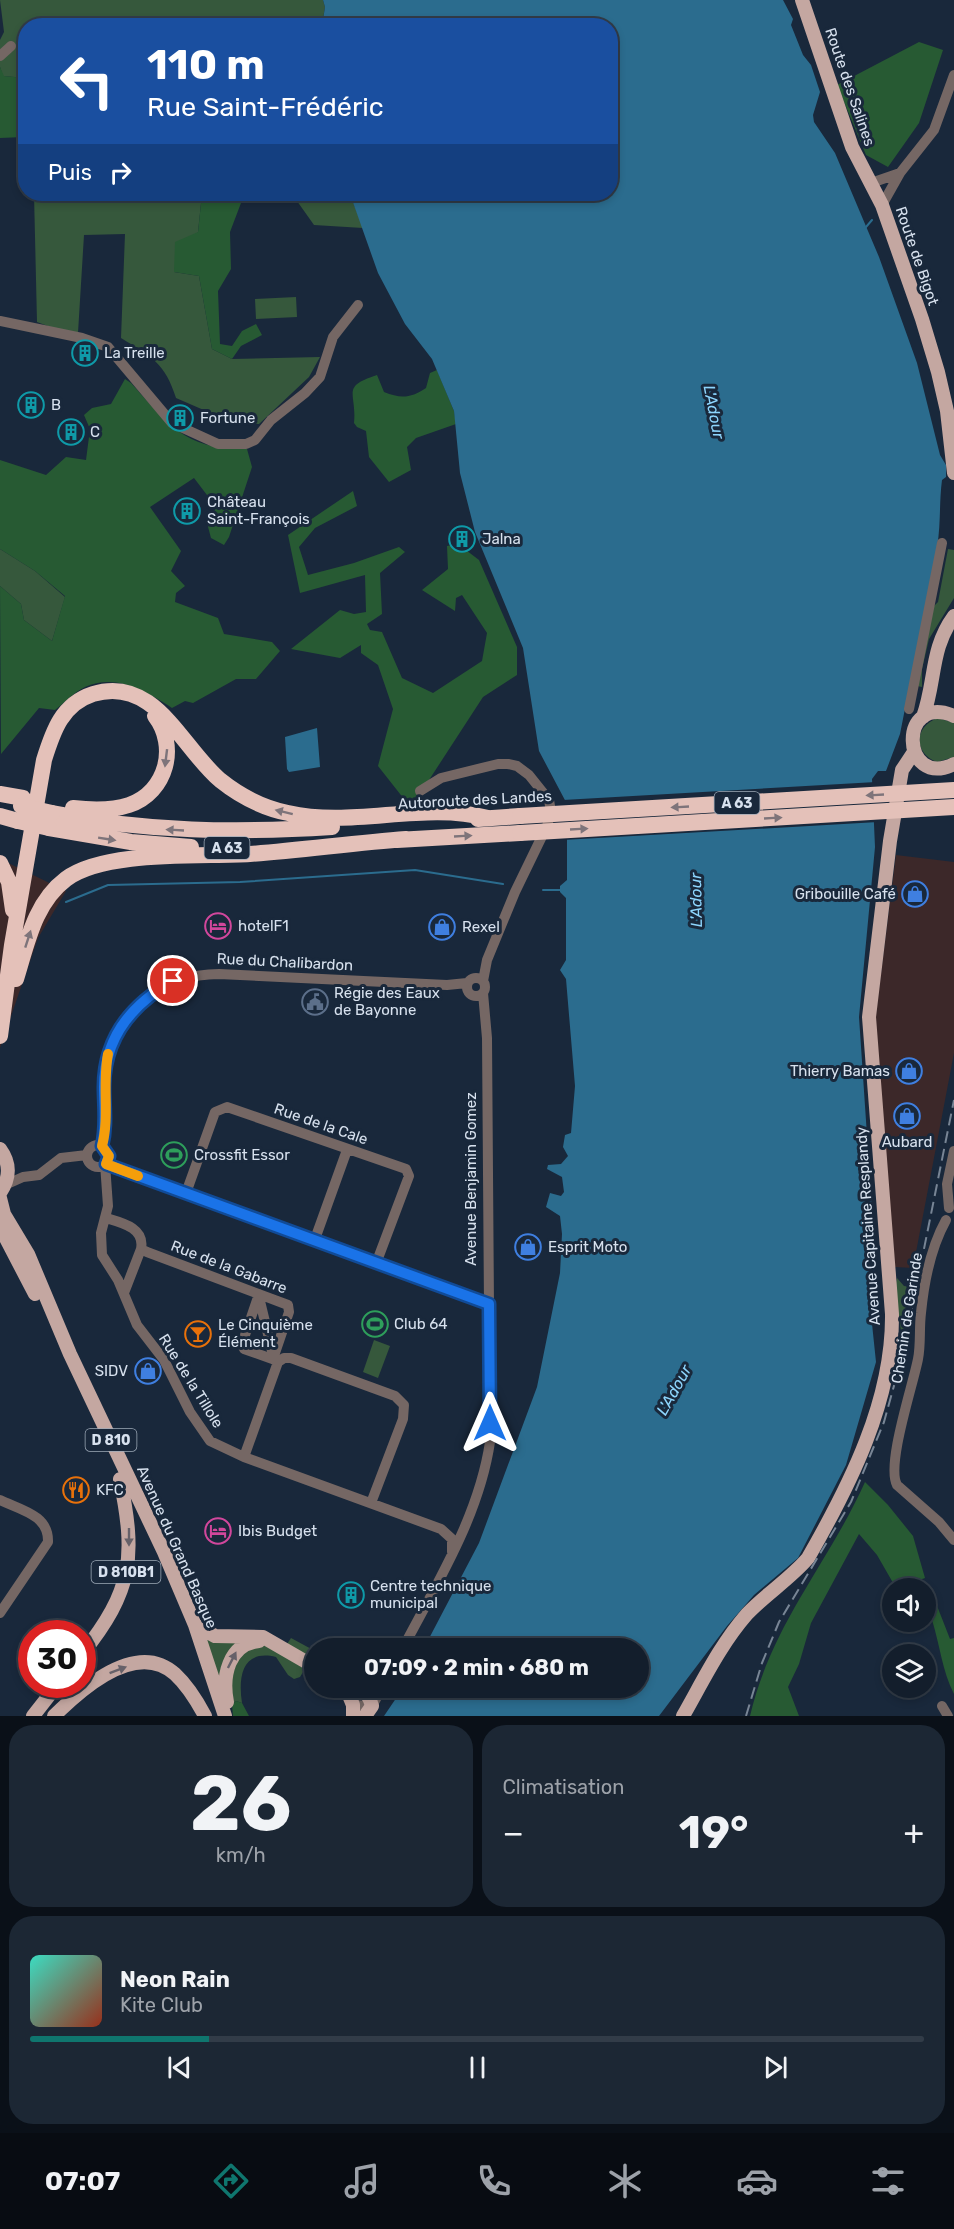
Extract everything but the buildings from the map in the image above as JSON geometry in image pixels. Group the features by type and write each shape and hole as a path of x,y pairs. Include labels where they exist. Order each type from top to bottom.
{"highway":[{"path":"0,1035 12,945 44,760 53,731 68,707 84,697 107,690 130,693 147,701 160,711 219,779 240,794 264,806 290,814 320,817 463,812 488,818"},
{"path":"52,816 121,807 141,799 158,783 166,763 165,736 156,717 130,693"},
{"name":"Autoroute des Landes","path":"0,800 131,842 190,848 246,848 406,839 520,824 954,790"},
{"path":"0,794 20,808"},
{"name":"Autoroute des Landes","path":"52,816 123,826 224,832 488,818 520,824 954,807"},
{"name":"Autoroute des Landes","path":"0,816 20,808"},
{"path":"0,1035 34,920 46,899 58,886 85,868 126,860 252,854 406,839"},
{"path":"0,863 12,891 12,945"}],"main road":[{"name":"Route des Salines","path":"802,0 852,147 871,183"},
{"name":"Route de Bigot","path":"871,183 882,205 938,372 947,411 954,473"},
{"name":"Route de Bigot","path":"947,411 954,428"},
{"path":"923,717 938,645 954,616"},
{"path":"932,682 950,715"},
{"path":"923,717 939,712 950,715"},
{"name":"Avenue Capitaine Resplandy","path":"683,1716 734,1630 762,1599 808,1558 848,1481 871,1427 878,1401 891,1335 892,1314 869,1017 890,841 902,770 914,752 912,737 923,717"},
{"path":"914,752 927,765 944,768 954,764"},
{"path":"901,783 906,776 927,765"},
{"path":"0,1149 8,1164 3,1189"},
{"name":"Avenue du Grand Basque","path":"0,1198 4,1214 28,1254 70,1354 195,1625 227,1716"},
{"name":"Avenue du Grand Basque","path":"0,1227 20,1261 177,1600 218,1716"},
{"name":"D 810B1","path":"96,1637 108,1622 122,1591 126,1573 128,1518 120,1479"},
{"path":"195,1625 215,1636 263,1637 304,1659"},
{"path":"227,1716 225,1683 236,1651 244,1645 258,1641 282,1646"},
{"path":"54,1716 76,1696 110,1672 147,1662 174,1673 205,1716"},
{"path":"33,1716 47,1698"}],"street":[{"path":"0,56 11,46"},
{"path":"882,205 900,173 934,130 954,75"},
{"path":"871,183 900,173"},
{"path":"0,321 82,338 108,347 172,423 218,444 246,444 255,440 271,420 305,393 320,377 333,337 358,305"},
{"path":"909,710 942,543"},
{"path":"420,791 441,778 498,764 517,766 529,775 549,800 550,812 540,844 515,892 475,987"},
{"name":"Rue du Chalibardon","path":"102,1146 106,1133 105,1070 113,1040 144,999 173,981 189,976 219,974 475,987"},
{"name":"Avenue Benjamin Gomez","path":"408,1638 477,1498 486,1471 490,1442 486,1014 475,987"},
{"name":"Rue de la Cale","path":"186,1193 215,1112 227,1107 406,1169 409,1176 377,1261"},
{"path":"87,1155 92,1147 102,1146 109,1156 103,1165"},
{"path":"315,1239 347,1150"},
{"path":"950,1221 944,1215 951,1207 948,1184 954,1151"},
{"path":"87,1155 91,1165 103,1165 186,1193 377,1261 489,1304"},
{"path":"3,1189 23,1177 39,1175 61,1158 87,1155"},
{"path":"8,1164 23,1177"},
{"name":"Rue de la Tillole","path":"103,1165 108,1182 106,1218 101,1233 102,1255 124,1293 137,1325 170,1369 202,1432 221,1448 441,1529 452,1539 452,1552"},
{"path":"106,1218 138,1231 143,1240 124,1293"},
{"name":"Chemin de Garinde","path":"950,1221 938,1235 925,1288 918,1360 894,1459 893,1477 897,1485 939,1522 954,1540"},
{"name":"Rue de la Gabarre","path":"141,1249 289,1307 275,1360"},
{"path":"259,1294 242,1344 244,1349 275,1360 291,1358 395,1396 404,1405 403,1419 371,1503"},
{"path":"244,1457 275,1360 259,1306 259,1294"},
{"path":"0,1500 42,1520 49,1531 48,1542 0,1613"},
{"path":"353,1710 368,1711 376,1698"}],"shaded area":[{"path":"896,855 954,862 954,1053 913,1268 895,1267 875,1021"},
{"path":"0,859 66,891 38,938 0,1048"}],"green space":[{"path":"0,0 323,0 325,7 323,18 18,18 18,77 3,76 0,67 0,40 4,32"},
{"path":"919,42 943,50 919,123 888,167 866,155 837,85"},
{"path":"0,67 4,76 18,77 18,137 0,138"},
{"path":"34,201 201,201 198,232 174,272 199,276 212,349 232,359 320,357 309,377 259,424 205,421 206,411 176,398 167,377 156,362 121,338 125,234 84,235 78,333 64,332 37,322"},
{"path":"201,201 243,201 230,232 231,269 218,291 220,344 232,346 242,331 256,324 262,335 241,346 232,359 212,349 199,276 174,272 175,242 198,232"},
{"path":"297,201 353,201 363,228 314,225"},
{"path":"296,297 297,317 256,319 255,299"},
{"path":"437,370 454,411 456,424 416,438 407,447 411,470 389,482 369,457 366,431 354,423 354,387 377,375 384,392 396,396 411,396 426,388 430,373"},
{"path":"125,379 168,423 193,440 226,448 247,449 252,467 229,537 224,545 211,538 207,523 219,503 210,499 194,478 150,507 181,551 171,571 185,586 176,593 175,602 218,618 224,634 272,642 280,651 256,679 236,679 193,703 185,701 172,708 142,691 120,683 97,683 85,687 55,710 39,708 1,754 0,586 21,604 24,620 52,641 65,596 35,571 0,549 0,460 46,475 66,457 86,460 90,429 84,415 92,408 111,404"},
{"path":"353,491 357,506 315,528 299,547 308,575 354,563 399,547 405,552 380,573 382,614 367,624 370,630 382,632 402,678 433,693 482,661 487,633 462,595 456,598 455,611 422,590 448,569 447,546 458,544 479,560 517,647 517,675 483,697 416,800 404,799 378,766 393,709 378,665 361,653 361,645 340,658 291,649 340,610 354,614 366,612 365,575 300,593 288,535"},
{"path":"0,549 35,571 65,597 52,641 24,620 21,604 0,586"},
{"path":"948,549 954,550 954,598 929,639 922,669 922,687 917,686 934,606 938,602"},
{"path":"938,718 954,723 954,757 937,762 924,752 919,740 924,727"},
{"path":"897,1278 904,1286 912,1287 902,1338 895,1289"},
{"path":"374,1340 390,1346 378,1378 363,1372"},
{"path":"865,1482 888,1505 913,1536 925,1578 890,1578 877,1555 859,1534 811,1623 799,1664 788,1687 799,1716 750,1716 772,1652 786,1623"},
{"path":"936,1603 950,1639 954,1638 954,1694 935,1632"},
{"path":"205,1635 243,1639 220,1684"},
{"path":"291,1638 304,1645 304,1654 287,1644"},
{"path":"258,1644 270,1647 302,1667 303,1672 300,1677 294,1679 288,1675 276,1657 256,1657 249,1661 242,1675 242,1703 236,1701 232,1705 233,1669 241,1654"},
{"path":"236,1701 242,1703 249,1716 233,1716 232,1705"}],"water":[{"name":"L'Adour","path":"323,0 783,0 793,19 791,25 803,55 811,65 820,92 813,115 814,122 835,153 879,257 917,363 940,455 946,465 946,477 942,480 937,547 900,734 886,771 878,771 872,779 875,847 859,1017 876,1269 867,1276 876,1362 846,1465 798,1558 754,1595 727,1626 659,1716 384,1716 396,1698 649,1698 649,1638 429,1638 479,1543 537,1387 560,1273 562,1234 560,1216 546,1207 550,1193 561,1196 564,1192 562,1177 547,1169 548,1165 561,1164 568,1156 563,1147 565,1135 571,1133 575,1086 566,979 560,970 566,960 566,898 560,892 560,886 567,880 567,804 539,751 523,648 475,532 460,473 454,411 432,359 405,324 378,273 352,201 618,201 618,18 323,18 325,7"},
{"path":"317,728 320,767 289,772 285,737"}],"pier":[{"path":"876,782 878,822 563,840 563,800"}],"waterway":[{"path":"866,227 872,220"},
{"path":"66,902 108,885 240,882 415,870 503,884"},
{"path":"543,890 561,890"}],"railway":[{"path":"746,1716 762,1663 779,1622 851,1502 884,1422 903,1353 954,1100"}],"slow traffic":[{"path":"108,1054 104,1088 106,1133 102,1146 109,1156 106,1164 138,1176"}],"place":[{"name":"La Treille","path":"85,353"},
{"name":"B","path":"31,405"},
{"name":"Fortune","path":"180,418"},
{"name":"C","path":"71,432"},
{"name":"Château Saint-François","path":"187,511"},
{"name":"Jalna","path":"462,539"},
{"name":"Gribouille Café","path":"915,894"},
{"name":"hotelF1","path":"218,926"},
{"name":"Rexel","path":"442,927"},
{"name":"Régie des Eaux de Bayonne","path":"315,1002"},
{"name":"Thierry Bamas","path":"909,1071"},
{"name":"Aubard","path":"907,1116"},
{"name":"Crossfit Essor","path":"174,1155"},
{"name":"Esprit Moto","path":"528,1247"},
{"name":"Club 64","path":"375,1324"},
{"name":"Le Cinquième Élément","path":"198,1334"},
{"name":"SIDV","path":"148,1371"},
{"name":"KFC","path":"76,1490"},
{"name":"Ibis Budget","path":"218,1531"},
{"name":"Centre technique municipal","path":"351,1595"}],"route":[{"path":"173,981 144,999 132,1012 113,1040 108,1053 104,1088 106,1133 102,1146 109,1156 106,1164 377,1261 489,1304 490,1423"}]}
